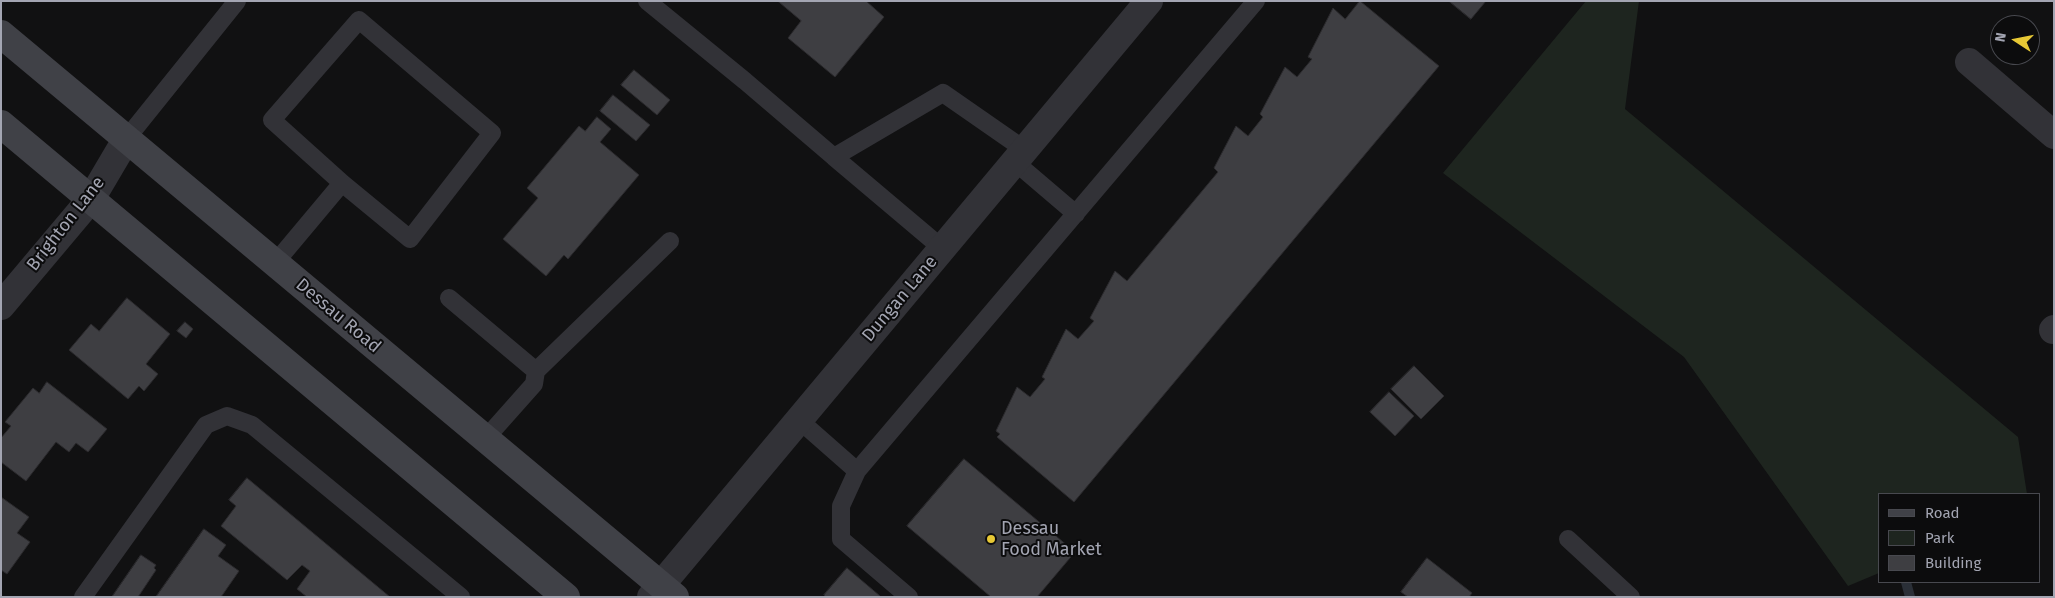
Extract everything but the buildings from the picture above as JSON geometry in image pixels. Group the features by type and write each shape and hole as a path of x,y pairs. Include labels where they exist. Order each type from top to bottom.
{"main road":[{"name":"Dessau Road","path":"1,34 486,438 663,593"},
{"path":"1,124 566,597"}],"street":[{"name":"Dungan Lane","path":"663,593 799,420 1149,1"},
{"path":"1969,62 2054,135"},
{"name":"Brighton Lane","path":"1,306 91,199 127,138"}],"lane":[{"path":"127,138 237,1"},
{"path":"647,1 745,80 942,249"},
{"path":"909,597 840,539 842,506 857,471 1256,1"},
{"path":"359,20 492,133 410,239 342,183 272,120 359,20"},
{"path":"834,157 943,93 1020,156 1076,214"},
{"path":"275,263 342,183"},
{"path":"486,438 534,384 536,371 670,241"},
{"path":"449,298 536,371"},
{"path":"83,597 206,425 227,416 252,425 461,597"},
{"path":"799,420 857,471"},
{"path":"1568,539 1631,597"}],"green space":[{"path":"1586,1 1639,1 1625,109 2018,437 2027,493 1878,493 1878,573 1848,586 1684,357 1443,173"}],"waterway":[{"path":"1906,583 1910,597"}],"place":[{"name":"Dessau Food Market","path":"991,539"}]}
